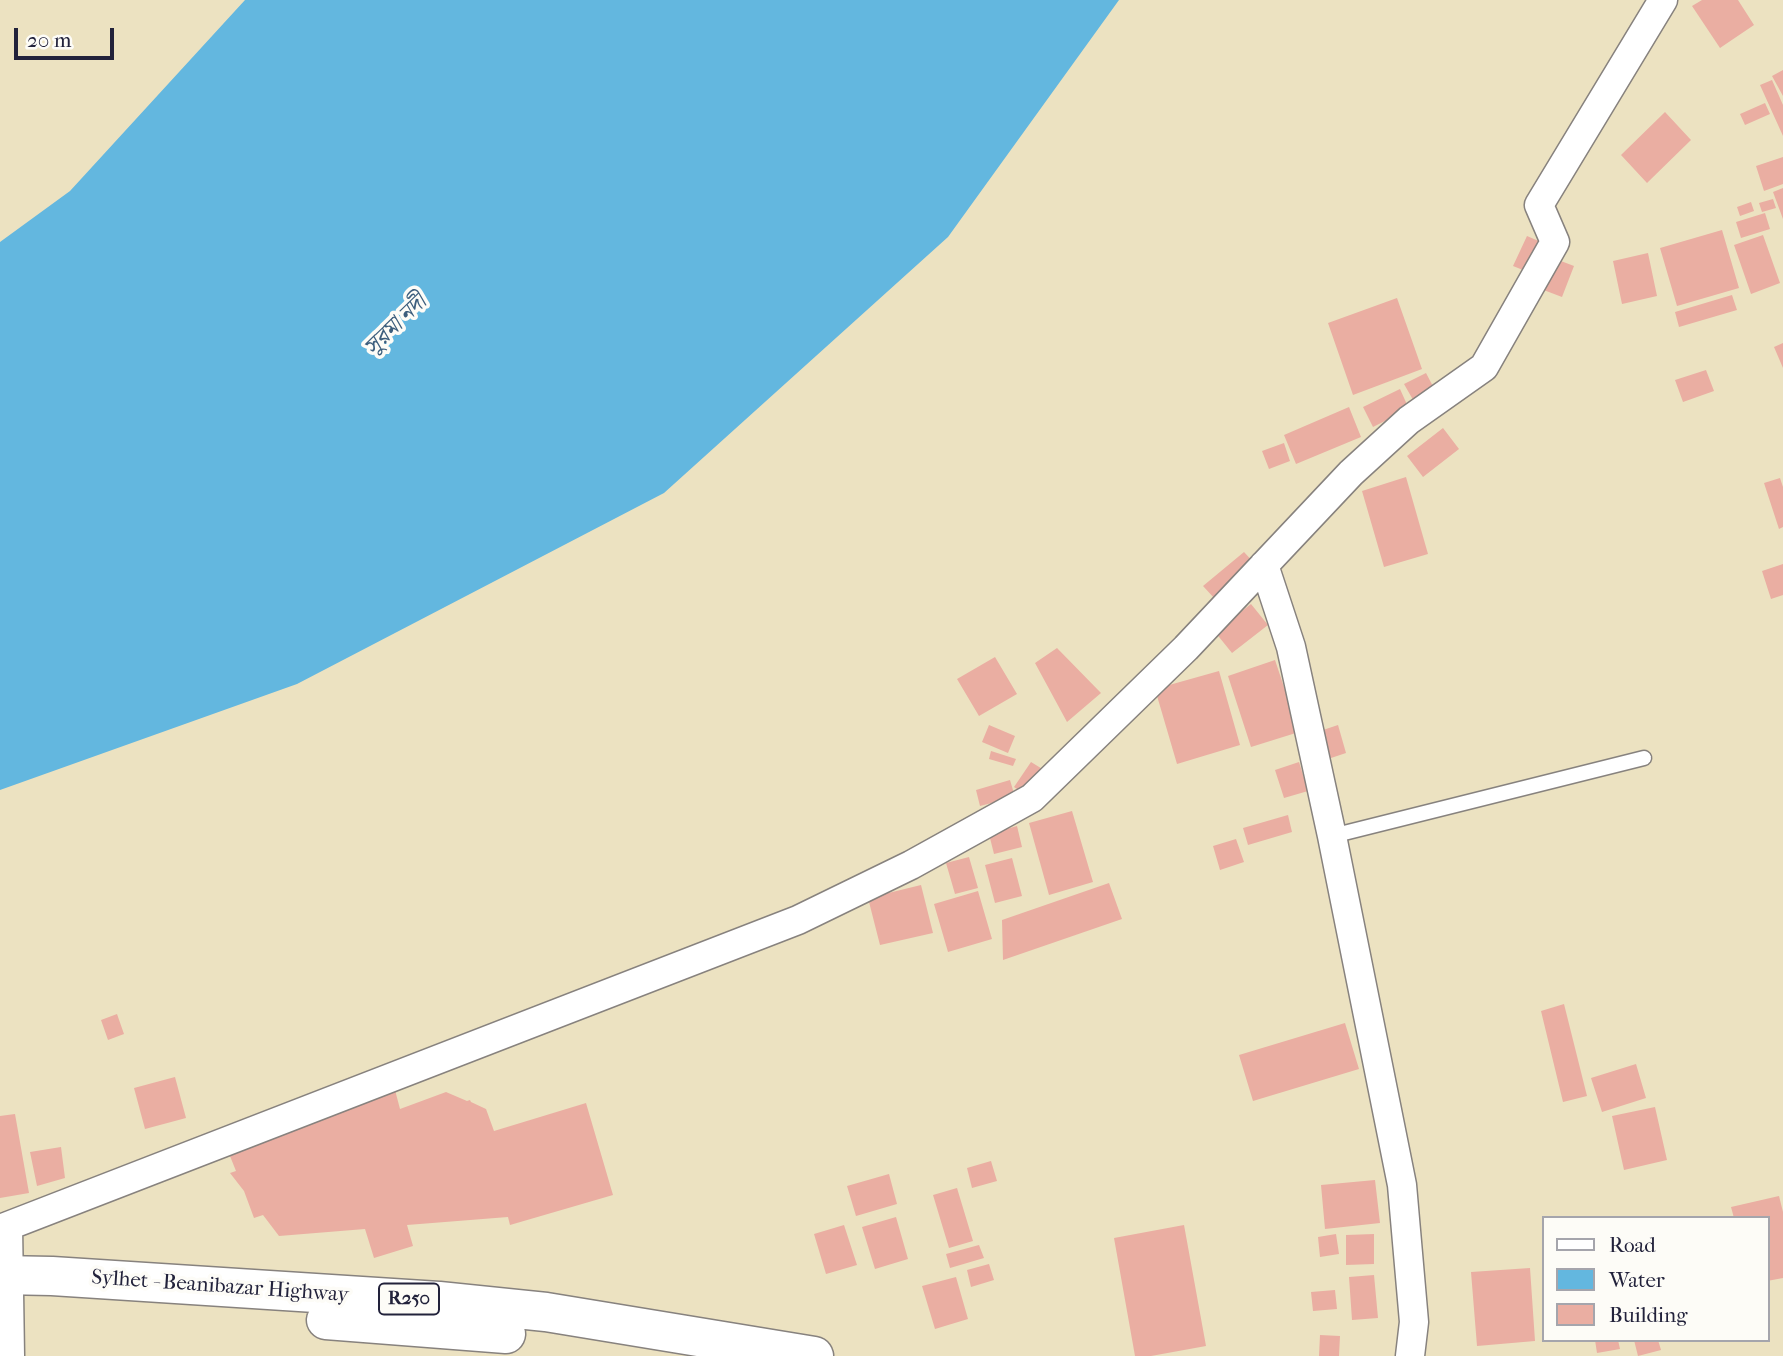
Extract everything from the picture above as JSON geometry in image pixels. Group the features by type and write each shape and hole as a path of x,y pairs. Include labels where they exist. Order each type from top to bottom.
{"main road":[{"name":"Sylhet - Beanibazar Highway","path":"4,1287 52,1276 439,1301 546,1312 814,1356"},
{"name":"Sylhet - Beanibazar Highway","path":"4,1287 52,1300 545,1336 664,1356"}],"street":[{"path":"10,1356 4,1287 4,1228 798,920 911,865 1032,798 1186,648 1350,473 1409,420 1484,367 1555,242 1539,205 1663,0"},
{"path":"1264,565 1291,647 1402,1185 1414,1322 1410,1356"}],"lane":[{"path":"1332,836 1644,758"}],"water":[{"name":"সুরমা নদী","path":"245,0 1119,0 948,237 664,493 297,684 0,790 0,242 70,191"}],"building":[{"path":"1702,0 1738,0 1754,25 1720,48 1692,6"},
{"path":"1783,70 1783,96 1772,76"},
{"path":"1772,80 1783,105 1783,136 1760,85"},
{"path":"1765,103 1770,114 1745,125 1740,114"},
{"path":"1665,112 1691,140 1647,183 1621,155"},
{"path":"1783,157 1783,184 1764,191 1756,166"},
{"path":"1783,188 1783,219 1773,192"},
{"path":"1773,199 1776,208 1762,212 1759,203"},
{"path":"1751,202 1754,211 1740,216 1737,207"},
{"path":"1765,213 1770,229 1741,238 1736,222"},
{"path":"1722,230 1739,288 1677,306 1660,248"},
{"path":"1763,235 1780,283 1751,294 1734,245"},
{"path":"1527,236 1541,242 1528,272 1513,266"},
{"path":"1648,253 1657,296 1622,304 1613,261"},
{"path":"1553,258 1574,266 1562,297 1541,289"},
{"path":"1732,295 1737,310 1679,327 1675,312"},
{"path":"1397,298 1422,369 1353,395 1328,323"},
{"path":"1783,343 1783,368 1774,347"},
{"path":"1706,370 1714,391 1683,402 1675,380"},
{"path":"1426,373 1437,394 1416,405 1404,384"},
{"path":"1400,389 1409,409 1373,427 1363,407"},
{"path":"1349,407 1361,437 1296,464 1284,435"},
{"path":"1443,428 1459,449 1423,477 1407,456"},
{"path":"1284,443 1290,461 1269,469 1262,451"},
{"path":"1406,477 1428,554 1384,567 1362,491"},
{"path":"1780,478 1783,487 1783,527 1779,529 1764,483"},
{"path":"1244,552 1256,565 1215,599 1203,586"},
{"path":"1783,564 1783,595 1771,599 1762,571"},
{"path":"1251,604 1268,625 1232,653 1215,632"},
{"path":"1057,648 1101,693 1067,722 1035,663"},
{"path":"995,657 1017,694 979,716 957,679"},
{"path":"1275,660 1299,732 1251,747 1228,676"},
{"path":"1219,671 1240,745 1177,764 1155,689"},
{"path":"989,725 1015,736 1008,753 982,742"},
{"path":"1338,725 1346,753 1325,760 1317,732"},
{"path":"991,751 1016,759 1013,766 989,759"},
{"path":"1031,762 1044,770 1027,796 1014,787"},
{"path":"1299,762 1308,791 1284,798 1275,770"},
{"path":"1010,780 1015,797 980,806 976,790"},
{"path":"1072,811 1093,882 1049,895 1029,823"},
{"path":"1288,815 1292,832 1248,845 1243,828"},
{"path":"1017,826 1022,847 994,854 989,834"},
{"path":"1236,839 1244,862 1220,870 1213,846"},
{"path":"969,857 978,888 955,894 946,863"},
{"path":"1012,858 1022,896 995,903 985,865"},
{"path":"1109,883 1122,919 1003,960 1002,920"},
{"path":"921,885 933,933 880,945 868,898"},
{"path":"978,891 992,939 948,952 934,904"},
{"path":"1564,1004 1587,1096 1563,1102 1541,1011"},
{"path":"117,1014 124,1034 108,1040 101,1020"},
{"path":"1345,1023 1359,1069 1253,1101 1239,1055"},
{"path":"1636,1064 1646,1098 1602,1112 1591,1078"},
{"path":"175,1077 186,1118 145,1129 134,1088"},
{"path":"395,1090 400,1109 446,1092 470,1100 486,1109 494,1131 586,1103 613,1195 510,1225 508,1217 407,1225 413,1246 374,1258 365,1229 279,1236 263,1215 254,1218 244,1191 230,1173 236,1171 230,1156"},
{"path":"1655,1107 1667,1160 1624,1170 1612,1116"},
{"path":"15,1114 29,1193 0,1198 0,1116"},
{"path":"61,1147 65,1178 37,1186 30,1152"},
{"path":"991,1161 997,1181 972,1188 967,1168"},
{"path":"889,1174 897,1204 856,1216 847,1186"},
{"path":"1375,1180 1380,1223 1325,1229 1321,1185"},
{"path":"957,1188 973,1241 949,1248 933,1195"},
{"path":"1779,1196 1783,1212 1783,1278 1769,1281 1769,1216 1733,1216 1731,1207"},
{"path":"896,1217 908,1259 875,1269 862,1227"},
{"path":"844,1225 857,1265 826,1274 814,1234"},
{"path":"1184,1225 1206,1346 1151,1356 1135,1356 1114,1238"},
{"path":"1336,1234 1339,1254 1320,1257 1318,1237"},
{"path":"1374,1234 1374,1264 1346,1265 1346,1235"},
{"path":"979,1245 984,1258 950,1268 946,1254"},
{"path":"989,1264 994,1280 971,1287 967,1270"},
{"path":"1530,1268 1535,1341 1477,1346 1471,1272"},
{"path":"1374,1275 1378,1318 1352,1320 1349,1277"},
{"path":"956,1277 968,1319 935,1329 922,1286"},
{"path":"1335,1290 1337,1309 1313,1311 1311,1292"},
{"path":"1320,1335 1340,1336 1339,1356 1319,1356"},
{"path":"1595,1342 1618,1342 1620,1349 1597,1353"},
{"path":"1634,1342 1659,1342 1661,1350 1638,1356"}]}
